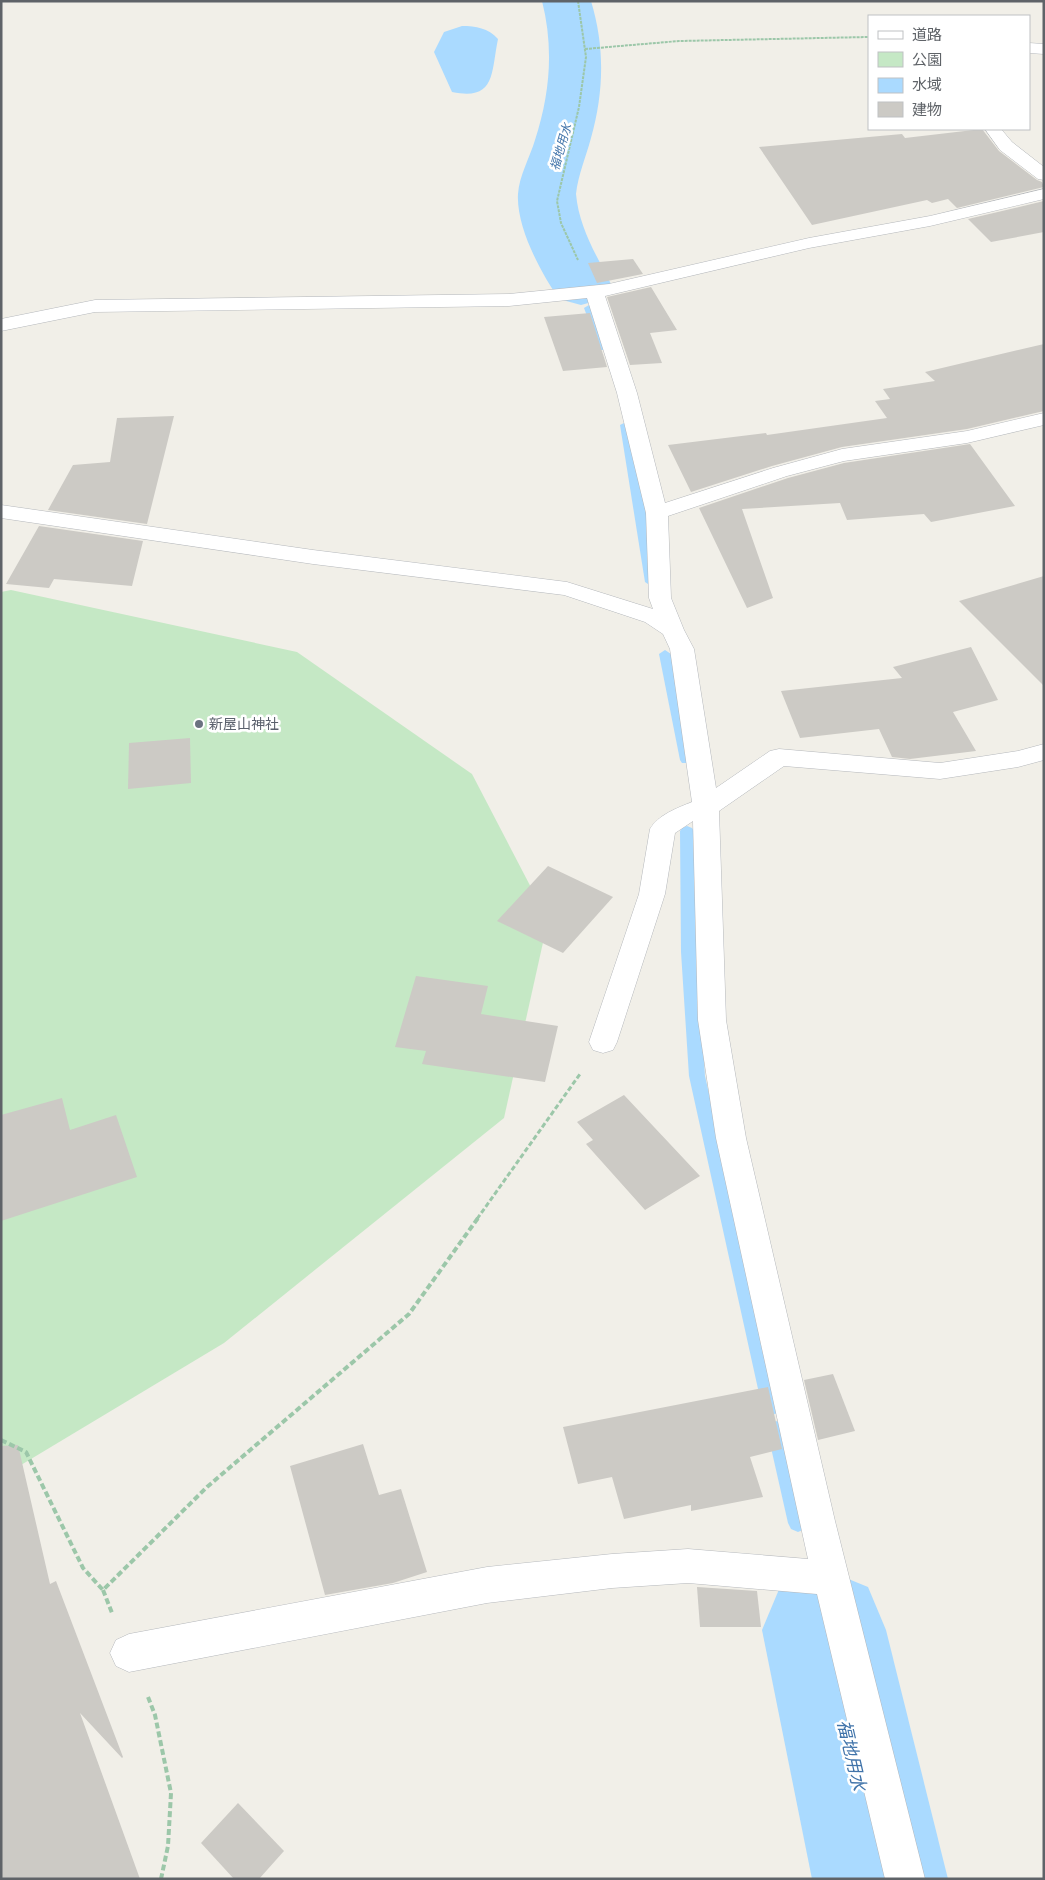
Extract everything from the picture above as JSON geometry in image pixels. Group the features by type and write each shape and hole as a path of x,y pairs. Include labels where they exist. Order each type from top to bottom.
{"street":[{"path":"1030,48 1044,49"},
{"path":"994,130 1006,146 1044,175"},
{"path":"1,324 95,306 509,300 594,292 810,243 930,221 1044,194"},
{"path":"594,292 627,392 657,513 660,598 672,630 682,649 706,807 712,1020 735,1157 831,1578 905,1879"},
{"path":"657,513 780,472 842,455 967,437 1044,419"},
{"path":"1,511 313,558 568,589 653,617 672,630"},
{"path":"603,1042 652,894 663,830 686,814 706,807 779,757 940,771 1018,759 1044,752"},
{"path":"128,1653 487,1585 603,1572 688,1566 831,1578"}],"path":[{"path":"578,1 585,50 579,107 557,202 561,223 594,292"},
{"path":"585,50 679,41 868,38"},
{"path":"102,1590 207,1487 409,1314 603,1042"},
{"path":"1,1440 26,1452 83,1568 102,1590 155,1715 171,1794 168,1846 161,1879"}],"green space":[{"path":"11,590 297,652 472,774 548,920 504,1118 224,1343 1,1477 1,592"}],"water":[{"path":"462,26 482,28 498,39 489,82 477,92 466,94 452,92 434,52 444,32"}],"building":[{"path":"983,130 999,151 1042,182 1044,187 957,208 948,199 932,203 927,200 812,225 759,147 902,134 905,138"},
{"path":"1044,201 1044,232 991,242 968,219"},
{"path":"633,259 643,274 597,283 588,263"},
{"path":"651,287 677,330 650,333 662,363 630,365 607,297"},
{"path":"590,313 607,367 563,371 544,317"},
{"path":"1044,344 1044,411 967,429 842,447 772,466 691,492 668,445 766,433 767,435 887,418 875,401 890,399 883,389 935,381 925,372"},
{"path":"174,416 147,524 48,510 73,465 110,462 117,418"},
{"path":"970,444 1015,506 931,522 924,514 847,520 840,503 742,509 773,598 747,608 699,508 788,478 844,463"},
{"path":"39,526 143,541 132,586 54,579 49,588 6,584"},
{"path":"1044,576 1044,686 959,601"},
{"path":"971,647 998,700 953,712 976,751 910,759 892,757 879,729 800,738 781,691 902,678 893,667"},
{"path":"190,738 191,783 128,789 129,743"},
{"path":"548,866 613,897 563,953 497,921"},
{"path":"416,976 488,986 481,1014 558,1026 545,1082 422,1064 426,1051 395,1047"},
{"path":"624,1095 700,1176 645,1210 586,1144 593,1140 577,1122"},
{"path":"62,1098 70,1130 116,1115 137,1177 1,1221 1,1115"},
{"path":"833,1374 855,1431 818,1440 804,1380"},
{"path":"768,1387 782,1449 750,1457 763,1497 691,1511 691,1505 624,1519 612,1477 578,1484 563,1427"},
{"path":"363,1444 379,1495 401,1489 427,1572 393,1583 325,1595 290,1466"},
{"path":"18,1445 50,1584 56,1581 123,1757 80,1713 140,1879 1,1879 1,1446"},
{"path":"697,1587 757,1591 761,1627 700,1627"},
{"path":"238,1803 284,1851 259,1879 234,1879 201,1843"}],"waterway":[{"name":"福地用水","path":"566,1 574,35 574,88 568,123 551,175 547,194 550,218 554,230 581,286"},
{"path":"589,308 604,348"},
{"path":"626,425 651,582"},
{"path":"665,654 687,760"},
{"path":"687,831 689,952 697,1076 771,1407"},
{"path":"776,1430 798,1523"},
{"name":"福地用水","path":"824,1630 880,1879"}],"place":[{"name":"新屋山神社","path":"199,724"}]}
